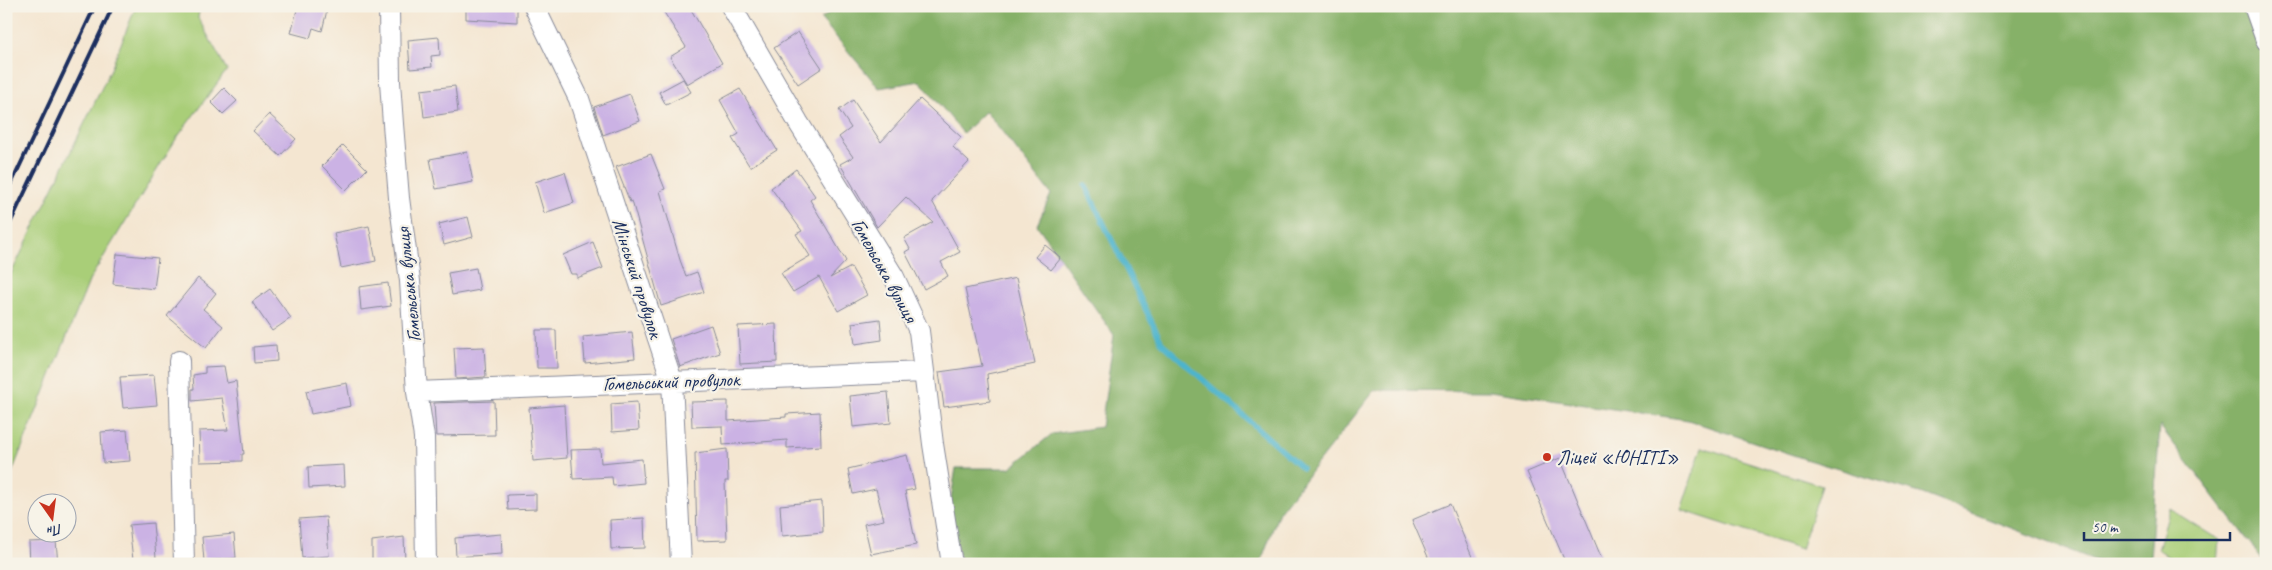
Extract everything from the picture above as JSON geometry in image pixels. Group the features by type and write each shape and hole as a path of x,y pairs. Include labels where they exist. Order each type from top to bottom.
{"street":[{"name":"Гомельська вулиця","path":"389,6 390,82 399,198 410,281 418,392 424,437 426,564"},
{"name":"Мінський провулок","path":"534,6 579,99 672,381 681,564"},
{"name":"Гомельська вулиця","path":"731,6 798,122 894,277 919,331 952,564"},
{"path":"2254,6 2266,40"},
{"path":"179,362 184,564"},
{"name":"Гомельський провулок","path":"418,392 924,372"}],"green space":[{"path":"136,6 200,6 198,18 227,70 176,139 90,279 6,487 6,284 111,69"},
{"path":"838,6 2266,6 2266,564 2160,426 2150,559 2157,564 2105,564 1920,493 1808,460 1688,420 1490,391 1375,390 1279,512 1260,564 961,564 949,510 956,468 1010,468 1052,434 1101,427 1114,335 1037,225 1051,194 986,111 963,133 920,81 879,88 821,19"},
{"path":"1702,447 1822,486 1801,549 1681,510"},
{"path":"2170,509 2219,540 2217,564 2179,564 2158,549"}],"building":[{"path":"298,6 328,6 322,31 313,28 310,38 291,33"},
{"path":"466,6 517,6 517,22 466,19"},
{"path":"660,6 689,6 722,63 687,84 670,57 686,47"},
{"path":"798,32 822,68 798,84 774,48"},
{"path":"439,37 440,55 431,56 432,67 410,69 408,40"},
{"path":"683,79 691,92 666,105 659,92"},
{"path":"455,86 458,112 424,117 421,90"},
{"path":"224,88 237,101 223,114 211,102"},
{"path":"740,89 777,150 750,167 732,138 739,134 720,100"},
{"path":"630,94 640,121 603,135 594,107"},
{"path":"920,99 961,137 953,147 969,162 932,201 960,252 941,262 948,276 924,289 905,252 910,249 904,238 933,222 906,197 877,227 840,164 853,157 839,137 851,128 839,110 853,100 881,142"},
{"path":"269,114 296,139 280,156 253,131"},
{"path":"343,145 367,169 346,190 322,166"},
{"path":"467,152 473,182 436,189 430,159"},
{"path":"651,154 665,189 660,191 686,276 697,272 704,292 661,306 632,201 630,202 616,167"},
{"path":"796,169 815,196 810,200 846,261 830,278 851,267 867,295 838,311 819,277 793,292 781,273 810,256 796,234 802,231 771,188"},
{"path":"565,172 574,203 544,213 535,182"},
{"path":"468,217 473,237 444,245 439,224"},
{"path":"369,226 376,261 341,268 334,233"},
{"path":"593,242 603,268 577,278 577,274 571,274 563,255"},
{"path":"1045,245 1061,258 1051,270 1035,257"},
{"path":"117,254 158,258 154,289 113,284"},
{"path":"476,268 480,290 452,295 448,273"},
{"path":"198,278 216,293 203,309 223,326 206,348 167,316"},
{"path":"1016,278 1035,364 987,374 990,401 944,407 939,372 982,366 965,289"},
{"path":"388,283 391,306 361,310 359,287"},
{"path":"270,289 291,318 272,331 252,302"},
{"path":"880,319 882,340 855,344 852,323"},
{"path":"776,324 777,362 740,364 738,326"},
{"path":"711,325 720,353 680,367 671,339"},
{"path":"536,330 556,330 557,368 537,368"},
{"path":"632,332 635,358 585,363 583,337"},
{"path":"276,345 277,361 254,363 253,347"},
{"path":"484,347 486,377 456,379 454,348"},
{"path":"224,366 227,383 236,381 244,454 242,454 242,461 200,462 199,431 228,430 222,398 192,401 192,389 194,389 193,375 205,373 205,367"},
{"path":"154,375 157,405 123,408 120,377"},
{"path":"347,383 351,406 311,414 306,391"},
{"path":"888,392 891,423 853,427 850,396"},
{"path":"494,401 495,435 436,436 434,403"},
{"path":"728,401 728,421 786,417 786,414 820,412 821,446 787,448 787,440 723,445 722,426 692,427 691,402"},
{"path":"637,402 639,430 612,432 611,404"},
{"path":"564,405 567,458 533,461 529,408"},
{"path":"127,430 130,461 103,463 101,432"},
{"path":"600,449 601,463 642,459 644,483 613,486 612,477 573,479 571,450"},
{"path":"727,449 728,481 725,481 727,540 697,541 695,453"},
{"path":"907,455 915,489 905,491 916,545 871,554 864,524 884,520 876,489 853,494 848,469"},
{"path":"1560,458 1604,564 1566,564 1527,472"},
{"path":"344,465 345,486 309,488 308,467"},
{"path":"536,494 536,509 508,510 507,495"},
{"path":"822,501 823,532 782,536 780,505"},
{"path":"1450,504 1475,564 1431,564 1412,520"},
{"path":"326,517 329,556 302,558 299,519"},
{"path":"644,518 645,548 611,549 610,520"},
{"path":"153,523 156,558 133,560 129,525"},
{"path":"234,534 236,558 204,561 202,537"},
{"path":"501,534 502,554 456,557 455,538"},
{"path":"404,537 405,561 372,563 372,541"},
{"path":"29,542 56,542 58,564 30,564"}],"waterway":[{"path":"1085,185 1162,343 1302,468"}],"railway":[{"path":"6,195 95,6"},
{"path":"6,232 113,6"}],"place":[{"name":"Ліцей «ЮНІТІ»","path":"1547,457"}]}
